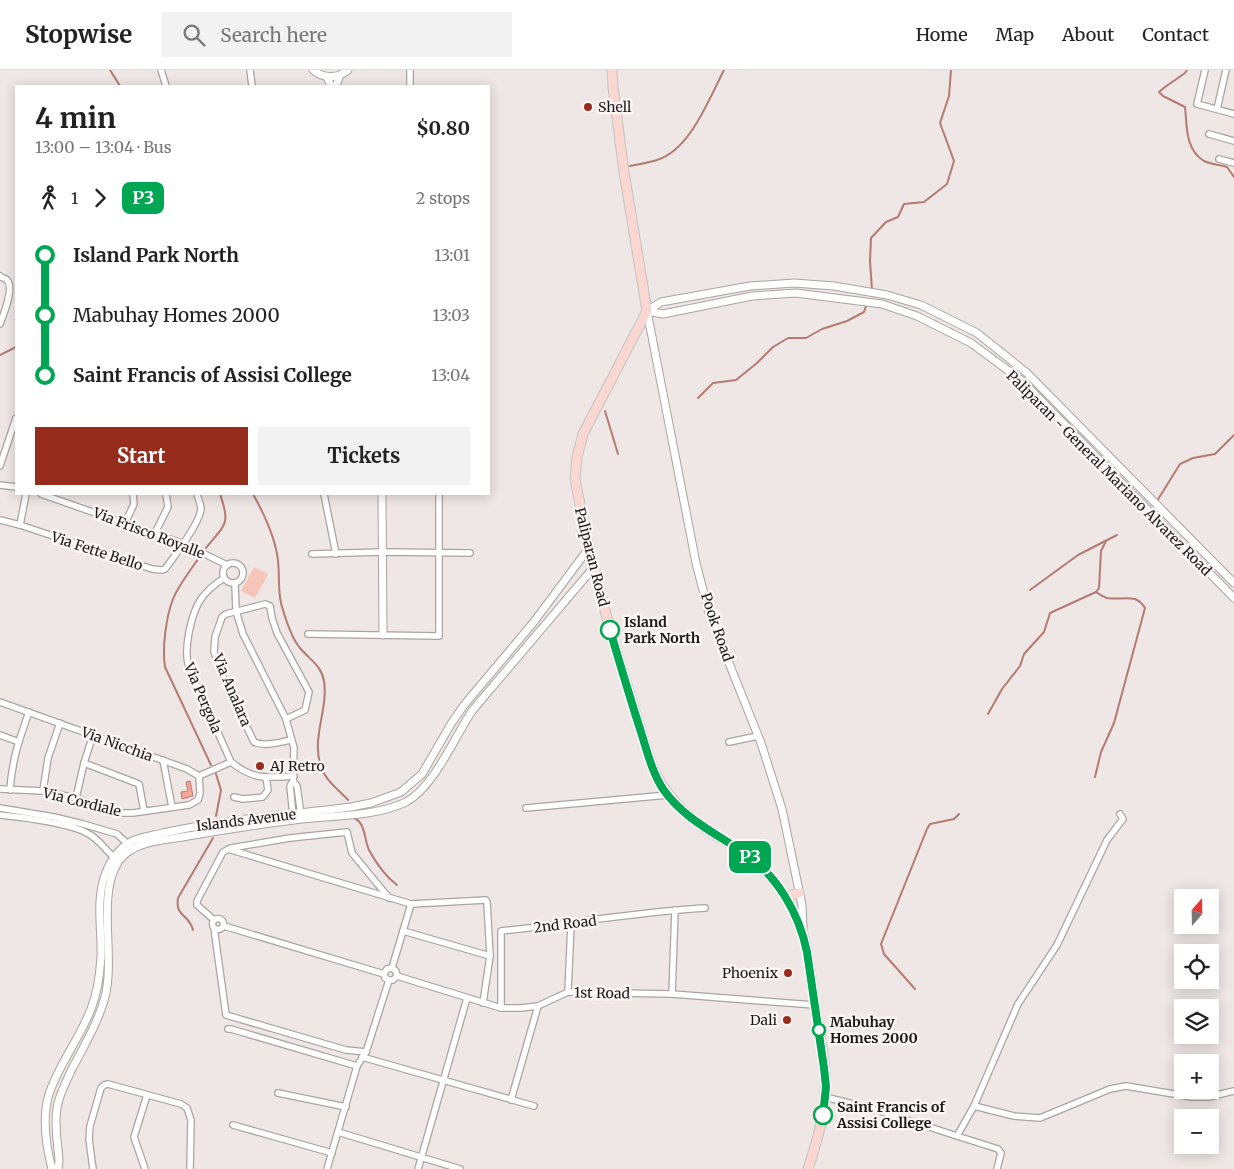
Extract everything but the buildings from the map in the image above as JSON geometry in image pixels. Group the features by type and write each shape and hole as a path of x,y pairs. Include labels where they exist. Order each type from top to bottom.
{"main road":[{"path":"612,70 624,172 647,311"},
{"name":"Paliparan Road","path":"647,311 588,424 577,456 576,488 589,548 613,640 651,763 658,779 668,795 695,821 753,859 786,896 804,937 824,1068 825,1097 817,1140 808,1169"},
{"path":"786,896 799,893"}],"street":[{"path":"161,70 166,85"},
{"path":"250,70 252,85"},
{"path":"313,70 327,77 340,75 348,70"},
{"path":"410,70 410,85"},
{"path":"1205,70 1197,104 1234,114"},
{"path":"1217,109 1226,70"},
{"path":"336,85 340,75"},
{"path":"327,77 331,85"},
{"path":"1209,134 1234,142"},
{"path":"1219,159 1234,163"},
{"path":"0,276 7,280 10,285 0,324"},
{"name":"Paliparan - General Mariano Alvarez Road","path":"647,311 661,302 750,286 794,283 834,286 887,294 922,305 977,333 1027,373 1234,583"},
{"path":"750,286 752,296"},
{"name":"Paliparan - General Mariano Alvarez Road","path":"647,311 663,314 752,296 796,293 882,304 917,316 971,343 1021,380 1234,598"},
{"name":"Pook Road","path":"647,311 696,563 709,613 758,736 785,822 799,893 804,937"},
{"path":"0,466 15,421"},
{"path":"0,485 15,488"},
{"path":"20,525 26,495"},
{"name":"Via Frisco Royalle","path":"44,495 184,544 227,565"},
{"path":"125,523 134,504 133,495"},
{"path":"155,533 168,507 166,495"},
{"name":"Via Fette Bello","path":"0,520 158,570 165,569 184,544 200,513 196,495"},
{"path":"324,495 336,554"},
{"path":"382,495 383,635"},
{"path":"308,634 439,636 439,495"},
{"name":"Islands Avenue","path":"297,817 371,803 401,792 413,783 422,774 464,705 533,623 589,548"},
{"path":"312,554 382,552 470,553"},
{"path":"235,563 243,570 242,578 235,584 228,583 224,578 223,570 227,565 235,563"},
{"name":"Islands Avenue","path":"52,1169 48,1152 46,1106 54,1082 92,1008 101,958 101,890 104,878 116,859 137,839 176,830 216,823 374,813 406,801 430,780 472,711 594,567"},
{"name":"Via Pergola","path":"224,578 204,594 196,609 186,650 186,660 232,762"},
{"path":"235,584 236,611 243,634 286,720 292,740 294,748 294,779 297,786 297,817"},
{"path":"236,611 265,604 270,606 277,633 309,692 305,710 286,720"},
{"name":"Via Analara","path":"236,611 222,617 215,637 214,652 221,673 254,742 268,744 292,740"},
{"name":"Via Nicchia","path":"0,702 163,760 187,769 199,776"},
{"path":"10,790 12,766 29,712"},
{"path":"43,791 48,758 60,723"},
{"path":"0,735 19,742"},
{"path":"76,798 93,735"},
{"path":"729,742 758,736"},
{"path":"163,760 172,806"},
{"path":"199,776 232,762 248,774 266,778 294,779"},
{"path":"84,763 139,784 144,811"},
{"name":"Via Cordiale","path":"0,788 43,791 76,798 120,813 132,813 189,805 198,800 200,793 199,776"},
{"path":"234,797 243,799 263,797 268,790 266,778"},
{"path":"526,808 668,795"},
{"path":"0,808 54,817 117,834 130,846"},
{"path":"957,1136 974,1106 1018,1004 1057,945 1107,840 1123,819 1120,814"},
{"path":"0,816 55,824 89,833 116,859"},
{"path":"89,833 91,827"},
{"path":"224,926 222,920 214,920 197,905 197,901 224,852 228,849 290,838 347,832 352,854 390,898"},
{"path":"228,849 411,904 486,900 490,956 483,1002"},
{"name":"Islands Avenue","path":"58,1169 57,1108 63,1087 93,1028 105,996 110,960 109,890 116,859"},
{"path":"392,968 411,904"},
{"name":"2nd Road","path":"501,1008 501,931 705,908"},
{"path":"672,994 675,910"},
{"path":"214,920 213,926 226,1015 364,1055 444,1081 534,1106"},
{"path":"568,992 572,924"},
{"path":"214,928 220,929 224,926 384,974 388,980"},
{"path":"403,931 490,956"},
{"path":"384,974 387,969 392,968"},
{"path":"388,980 393,980 397,976 396,971 392,968"},
{"name":"1st Road","path":"397,976 501,1008 538,1006 568,992 672,994 814,1006"},
{"path":"327,1169 358,1066 364,1055 388,980"},
{"path":"418,1169 468,998"},
{"path":"511,1100 538,1006"},
{"path":"228,1029 231,1028 358,1066"},
{"path":"93,1169 89,1139 90,1126 104,1084 181,1104 187,1108 191,1120 190,1169"},
{"path":"974,1106 1014,1116 1040,1118 1080,1100 1110,1089 1126,1086 1192,1098 1209,1097 1234,1091"},
{"path":"278,1093 346,1107"},
{"path":"145,1169 134,1137 147,1095"},
{"path":"825,1097 877,1110 998,1149 1001,1153 997,1169"},
{"path":"234,1125 332,1153"},
{"path":"338,1132 460,1169"}],"shaded area":[{"path":"254,567 268,574 255,598 241,591"},
{"path":"190,781 193,796 182,799 181,792 188,791 186,782"}],"waterway":[{"path":"110,70 119,85"},
{"path":"630,166 657,160 679,146 689,135 705,109 724,70"},
{"path":"872,290 871,238 886,222 898,217 904,204 924,202 947,184 954,161 940,123 949,96 951,70"},
{"path":"1187,70 1159,92 1185,107 1188,137 1193,150 1198,156 1206,162 1227,167 1234,177"},
{"path":"698,398 713,383 736,380 773,347 788,338 806,338 822,329 847,321 864,312 867,303"},
{"path":"0,355 15,348"},
{"path":"605,411 618,454"},
{"path":"1157,501 1180,464 1193,458 1215,454 1234,435"},
{"path":"206,548 224,524 225,512 220,495"},
{"path":"254,495 265,517 275,544 281,604 292,635 297,644 323,675 325,693 318,740 320,763 327,778 348,800"},
{"path":"1030,590 1078,555 1117,535"},
{"path":"988,714 1002,689 1020,666 1024,654 1044,632 1050,613 1096,592 1099,588 1101,551 1106,541"},
{"path":"200,556 173,599 165,633 164,659 165,667 211,765"},
{"path":"1095,777 1101,752 1114,723 1145,608 1137,600 1107,598 1096,592"},
{"path":"216,774 221,790 216,816"},
{"path":"915,989 884,954 881,944 927,829 930,824 954,819 959,814"},
{"path":"354,818 361,824 367,846 375,860 397,885"},
{"path":"193,930 189,921 180,912 178,898 213,838"}],"bus line":[{"name":"P3","path":"610,630 651,763 663,789 695,821 753,859 770,876 789,902 804,937 807,952 823,1055 826,1087 823,1115"}],"place":[{"name":"Shell","path":"588,107"},
{"name":"Island Park North","path":"610,630"},
{"name":"AJ Retro","path":"260,766"},
{"name":"Phoenix","path":"788,973"},
{"name":"Dali","path":"787,1020"},
{"name":"Mabuhay Homes 2000","path":"819,1030"},
{"name":"Saint Francis of Assisi College","path":"823,1115"}]}
